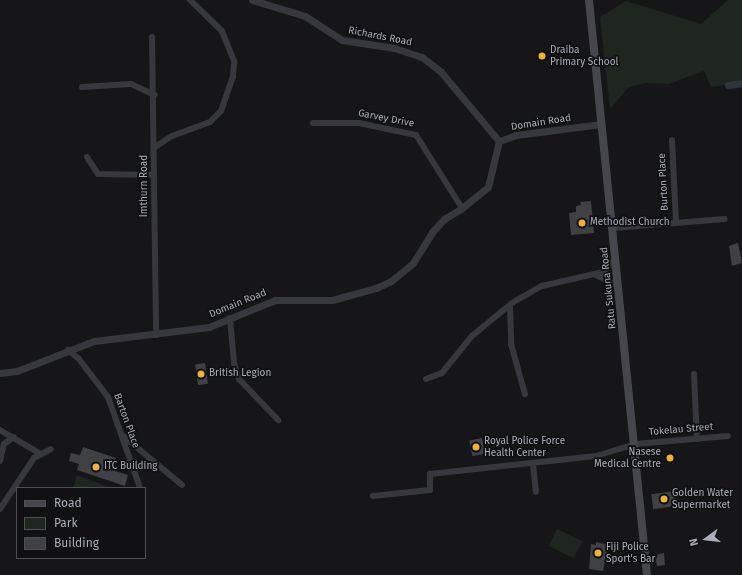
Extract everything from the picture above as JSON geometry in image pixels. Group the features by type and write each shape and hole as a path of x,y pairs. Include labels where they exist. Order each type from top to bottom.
{"main road":[{"name":"Ratu Sukuna Road","path":"589,0 636,444 647,575"}],"street":[{"path":"155,147 172,136 210,122 221,111 233,77 234,61 222,31 190,0"},
{"name":"Richards Road","path":"252,0 305,16 342,40 394,48 422,57 441,72 498,141"},
{"name":"Imthurn Road","path":"152,37 155,95 154,175 156,335"},
{"path":"82,87 131,84 155,95"},
{"name":"Garvey Drive","path":"313,123 359,123 416,135 462,208"},
{"name":"Domain Road","path":"0,373 17,371 94,341 156,335 209,327 275,300 332,300 352,297 390,281 413,263 432,232 444,219 462,208 488,187 498,141 516,135 601,124"},
{"name":"Burton Place","path":"672,140 676,222"},
{"path":"87,157 98,174 154,175"},
{"path":"613,228 725,219"},
{"path":"426,379 442,373 472,336 510,307 542,286 596,275 603,272 616,259"},
{"path":"596,275 619,286"},
{"path":"510,307 510,344 525,394"},
{"path":"230,318 234,362 239,379 278,420"},
{"name":"Barton Place","path":"68,350 79,359 108,397 140,487"},
{"path":"694,374 697,439"},
{"path":"0,430 14,437 39,454"},
{"path":"121,434 182,485"},
{"name":"Tokelau Street","path":"373,496 430,490 430,474 596,456 636,444 728,436"},
{"path":"0,461 4,444 14,437"},
{"path":"0,509 39,454 51,449"},
{"path":"533,464 536,492"}],"green space":[{"path":"728,0 742,0 742,83 711,87 704,71 669,84 646,83 629,87 610,109 600,17 626,1 701,24"},
{"path":"77,475 106,486 106,487 73,487"},
{"path":"557,529 582,541 574,558 549,546"}],"building":[{"name":"Methodist Church","path":"591,201 594,233 571,235 569,213 576,212 576,206 581,205 580,202"},
{"path":"738,243 742,263 732,266 729,246"},
{"name":"British Legion","path":"205,363 208,384 198,385 195,364"},
{"name":"Royal Police Force Health Center","path":"482,438 485,454 472,456 469,440"},
{"name":"ITC Building","path":"83,447 116,458 112,470 128,475 125,486 77,470 79,464 69,461 71,453 80,455"},
{"name":"Golden Water Supermarket","path":"675,491 677,506 653,509 651,494"},
{"name":"Fiji Police Sport's Bar","path":"596,542 608,545 603,571 589,569 591,544 596,545"},
{"path":"664,553 665,565 657,566 655,555"}],"waterway":[{"path":"728,85 742,83"}],"place":[{"name":"Draiba Primary School","path":"542,56"},
{"name":"Methodist Church","path":"582,223"},
{"name":"British Legion","path":"201,374"},
{"name":"Royal Police Force Health Center","path":"476,447"},
{"name":"Nasese Medical Centre","path":"670,458"},
{"name":"ITC Building","path":"96,467"},
{"name":"Golden Water Supermarket","path":"664,499"},
{"name":"Fiji Police Sport's Bar","path":"598,553"}]}
